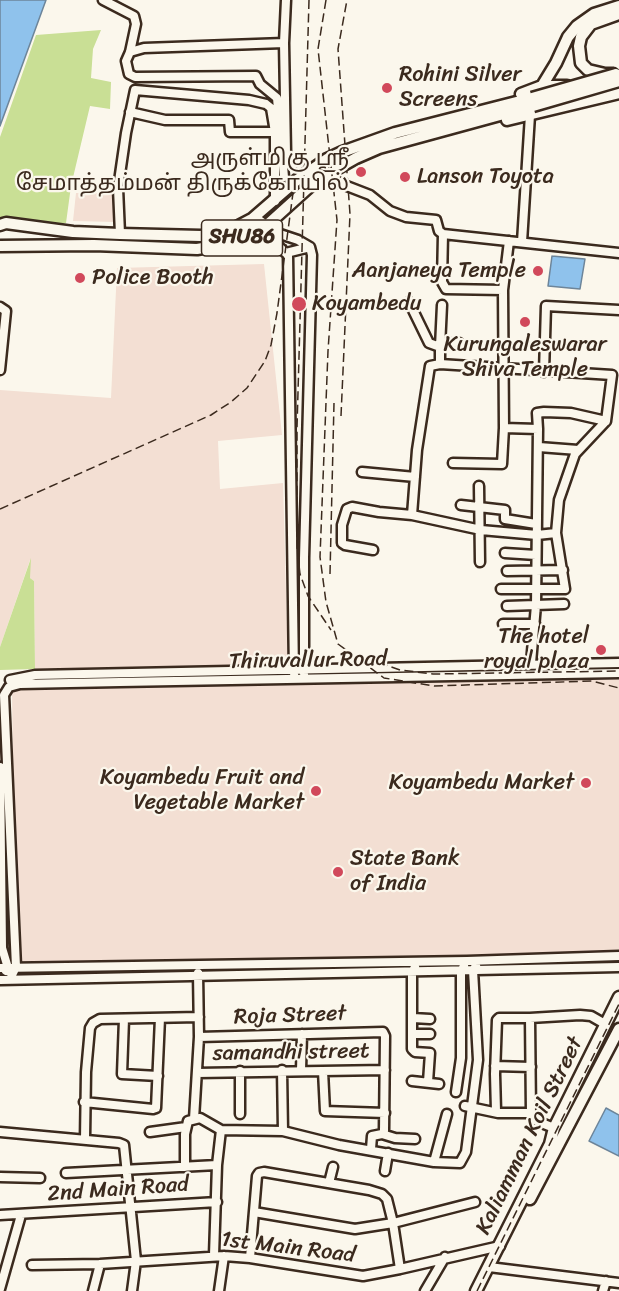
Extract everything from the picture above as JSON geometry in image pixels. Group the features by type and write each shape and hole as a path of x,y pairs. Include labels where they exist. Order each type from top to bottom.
{"main road":[{"path":"542,86 568,37 577,26 594,14 619,6"},
{"path":"618,76 588,69 581,63 579,46 581,37 591,24 619,14"},
{"name":"SHU86","path":"0,246 197,249 233,243 266,226 317,180 342,165 379,148 618,76"},
{"path":"579,103 574,91 568,86 542,86 530,92 458,114 460,122 468,130 579,103 619,93"},
{"name":"SHU86","path":"0,225 6,223 73,232 201,236 231,230 255,217 297,180 327,159 395,134 460,122"},
{"path":"18,245 21,226"},
{"name":"Kaliamman Koil Street","path":"481,1291 500,1246 550,1144 555,1128 619,997"},
{"name":"Kaliamman Koil Street","path":"476,1291 491,1268 619,1029"}],"street":[{"path":"103,0 134,16 136,24 126,61 129,74 135,77 256,76 260,84 277,98 285,176 286,0"},
{"path":"130,52 144,48 284,43"},
{"path":"120,234 118,188 135,90 249,100 266,104 271,108 276,132 275,201"},
{"path":"130,112 165,120 195,118 229,120 230,132 276,132"},
{"path":"522,242 530,115"},
{"path":"328,174 339,183 370,195 390,211 406,217 436,220 439,223 439,231 443,234 619,253"},
{"path":"277,232 278,215"},
{"path":"255,217 266,226 310,247 312,255 304,558 304,680"},
{"path":"443,234 443,286 449,289 503,290"},
{"path":"233,243 262,240 276,244 286,253 290,340 294,675"},
{"path":"453,463 502,464 505,368 503,290 509,241"},
{"path":"286,253 310,247"},
{"path":"409,302 429,343 459,343"},
{"path":"440,364 442,304"},
{"path":"544,372 546,306 619,310"},
{"path":"0,307 6,311 0,367"},
{"path":"412,515 430,366 440,364 616,375 606,421 575,454 559,500 556,533 566,589 501,589"},
{"path":"531,663 536,605 539,447 537,413 565,412 606,421"},
{"path":"504,428 538,429"},
{"path":"539,447 578,450"},
{"path":"362,472 415,477"},
{"path":"479,486 480,562"},
{"path":"461,505 505,510 505,519 536,524"},
{"path":"373,550 342,543 342,525 347,508 412,515 481,530 537,535 556,533"},
{"path":"505,553 536,555"},
{"path":"507,572 563,570"},
{"path":"507,606 564,604"},
{"path":"503,624 535,624"},
{"path":"294,675 304,669 619,663"},
{"name":"Thiruvallur Road","path":"2,693 9,687 20,684 294,675 304,680 619,673"},
{"path":"2,693 8,968 4,980 619,967"},
{"path":"0,767 2,948 8,968"},
{"path":"8,968 467,961 619,956"},
{"path":"185,1167 186,1127 188,1121 200,1118 221,1130 283,1131 331,1144 371,1149 434,1162 460,1162 466,1152 469,1107 478,1060 473,970 479,960"},
{"path":"417,961 412,972 412,1050 430,1053 428,1082"},
{"path":"456,1092 461,1058 461,971 467,961"},
{"path":"194,1119 199,1037 197,976 202,964"},
{"path":"496,1111 495,1066 498,1019 591,1016 605,1024"},
{"path":"85,1139 84,1102 90,1028 100,1019 199,1017"},
{"path":"124,1018 122,1074 158,1076"},
{"path":"84,1102 155,1109 157,1106 160,1018"},
{"path":"413,1018 429,1019"},
{"path":"530,1018 531,1113 534,1120 555,1128"},
{"name":"Roja Street","path":"199,1037 383,1032 385,1070"},
{"path":"301,1070 302,1034"},
{"path":"413,1034 430,1034"},
{"path":"495,1066 531,1067"},
{"path":"282,1070 283,1131"},
{"path":"382,1134 385,1113 385,1070"},
{"name":"samandhi street","path":"197,1073 385,1070"},
{"path":"240,1071 240,1114"},
{"path":"322,1071 324,1110 385,1113"},
{"path":"412,1081 439,1084"},
{"path":"469,1107 501,1113 531,1113"},
{"path":"434,1162 447,1114"},
{"path":"150,1132 186,1127"},
{"path":"214,1256 217,1165 221,1130"},
{"path":"0,1132 85,1139 124,1145 136,1261 132,1291"},
{"path":"371,1149 372,1136 382,1134 395,1138 415,1139"},
{"path":"385,1171 388,1153"},
{"path":"66,1173 217,1165"},
{"path":"329,1183 333,1167"},
{"path":"250,1257 259,1173 329,1183 382,1194 387,1199 393,1223 400,1269"},
{"path":"0,1177 40,1178"},
{"name":"2nd Main Road","path":"0,1215 217,1202"},
{"path":"254,1212 355,1229 393,1223 475,1202"},
{"path":"4,1291 0,1289 21,1215"},
{"name":"1st Main Road","path":"32,1265 224,1256 250,1257 363,1276 500,1246"},
{"path":"219,1291 224,1256"},
{"path":"424,1291 445,1257"},
{"path":"93,1291 100,1263"},
{"path":"491,1268 619,1282"},
{"path":"603,1291 606,1281"}],"shaded area":[{"path":"76,193 116,193 115,222 73,221"},
{"path":"264,264 282,435 218,441 220,489 283,483 288,665 35,669 34,581 30,578 30,560 0,647 0,390 111,398 117,268"},
{"name":"Koyambedu Fruit and Vegetable Market","path":"619,675 619,957 15,967 12,688"}],"green space":[{"path":"101,30 93,49 91,78 111,82 110,109 90,106 71,186 66,223 36,223 22,219 0,219 0,137 36,35"},
{"path":"31,558 30,578 34,581 35,669 0,670 0,647"}],"water":[{"path":"0,0 46,0 0,126"},
{"path":"552,256 585,259 580,289 548,286"},
{"path":"606,1108 619,1115 619,1156 589,1141"}],"railway":[{"path":"309,0 297,428 297,547 300,574 308,596 331,630"},
{"path":"326,0 318,49 337,220 328,351 320,557 326,602 338,644 384,678 434,686 592,681 619,688"},
{"path":"341,416 350,214 338,49 347,0"},
{"path":"0,509 211,415 247,388 265,361 271,345 297,163"},
{"path":"330,574 334,403"},
{"path":"366,658 400,670 433,674 619,671"},
{"path":"477,1291 619,1004"}],"place":[{"name":"Rohini Silver Screens","path":"387,88"},
{"name":"அருள்மிகு ஸ்ரீ சேமாத்தம்மன் திருக்கோயில்","path":"361,172"},
{"name":"Lanson Toyota","path":"405,177"},
{"name":"Aanjaneya Temple","path":"538,271"},
{"name":"Police Booth","path":"80,278"},
{"name":"Koyambedu","path":"299,304"},
{"name":"Kurungaleswarar Shiva Temple","path":"525,322"},
{"name":"The hotel royal plaza","path":"601,650"},
{"name":"Koyambedu Market","path":"586,783"},
{"name":"Koyambedu Fruit and Vegetable Market","path":"316,791"},
{"name":"State Bank of India","path":"338,872"}]}
